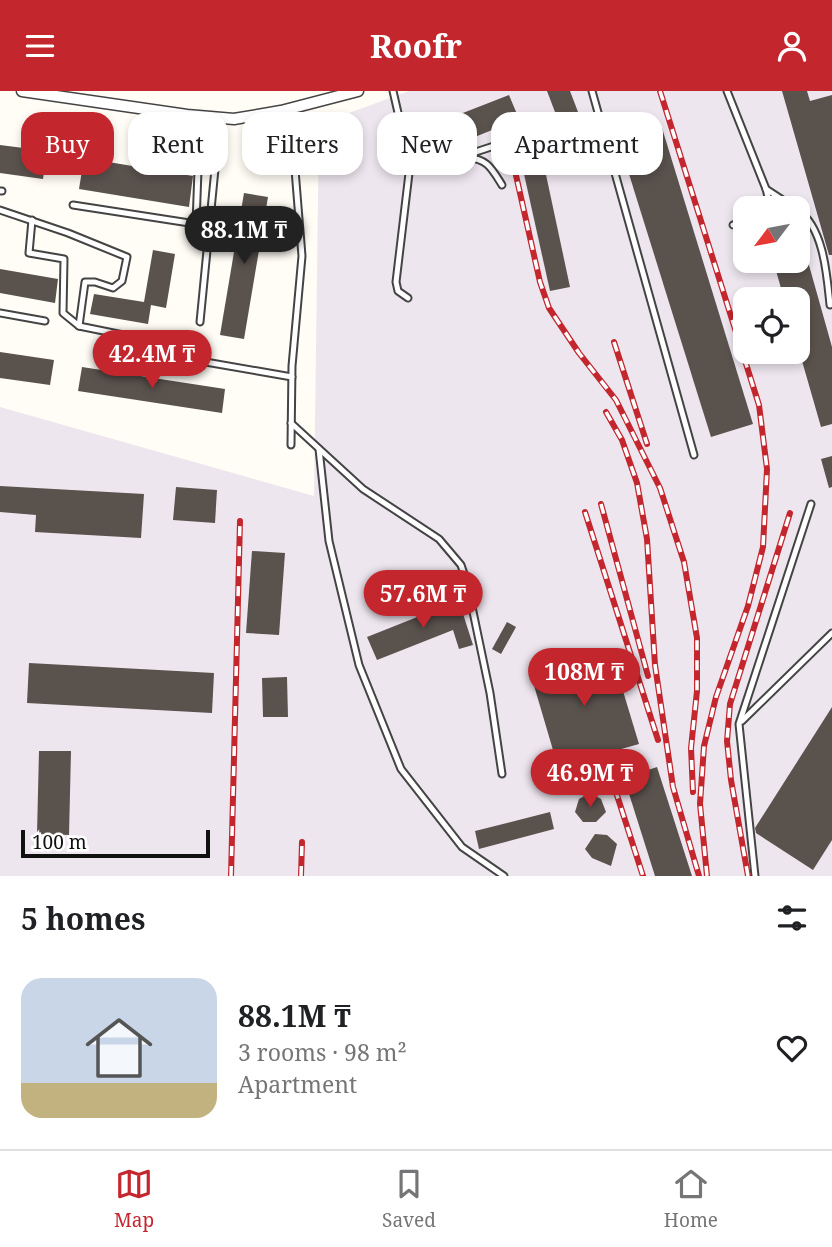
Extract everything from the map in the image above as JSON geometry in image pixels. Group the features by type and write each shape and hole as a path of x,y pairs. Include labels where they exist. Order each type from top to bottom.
{"street":[{"path":"26,91 172,112"},
{"path":"228,119 290,108 358,91"}],"lane":[{"path":"393,91 398,112"},
{"path":"592,91 694,455"},
{"path":"727,91 768,196"},
{"path":"290,108 302,256 292,377 291,445"},
{"path":"477,158 489,163 502,185"},
{"path":"73,205 196,224 198,175"},
{"path":"200,321 214,175"},
{"path":"408,298 398,291 396,282 409,175"},
{"path":"766,189 777,196"},
{"path":"0,211 32,220 127,257 122,281 114,288 85,282 79,326"},
{"path":"32,220 29,253 64,259 63,313 79,326 148,340 194,360 292,377"},
{"path":"810,224 824,254 830,305"},
{"path":"0,313 46,321"},
{"path":"291,423 363,489 439,539 461,565 491,693 502,774"},
{"path":"319,449 329,541 359,665 401,769 462,847 504,876"},
{"path":"755,876 739,724 811,504"},
{"path":"739,724 832,633"}],"shaded area":[{"path":"409,91 832,91 832,876 0,876 0,407 314,496 318,175 363,175 363,112 352,112"}],"building":[{"path":"547,91 570,91 578,112 555,112"},
{"path":"782,91 807,91 810,101 832,95 832,255 829,255"},
{"path":"509,95 516,112 491,112 491,130 477,136 477,112 465,112"},
{"path":"663,131 753,424 711,437 629,175 663,175"},
{"path":"0,145 21,148 21,175 44,175 43,179 0,173"},
{"path":"114,163 128,165 128,175 193,176 189,207 79,189 81,175 114,175"},
{"path":"524,175 546,175 570,287 550,291"},
{"path":"244,193 268,197 244,339 220,335"},
{"path":"153,250 175,254 166,308 151,305 148,324 90,314 94,294 144,302"},
{"path":"0,269 58,279 55,303 0,293"},
{"path":"810,269 832,347 832,424 821,427 803,364 810,364 810,287 781,287 777,273 810,273"},
{"path":"0,352 54,360 50,385 0,378"},
{"path":"82,367 225,389 222,413 78,391"},
{"path":"832,456 832,487 829,488 821,459"},
{"path":"0,486 144,494 141,538 35,532 36,515 0,512"},
{"path":"176,487 217,490 215,523 173,520"},
{"path":"252,551 285,553 279,635 246,633"},
{"path":"457,595 473,645 459,649 453,630 377,660 367,637 445,606 444,600"},
{"path":"507,622 516,627 501,654 492,649"},
{"path":"610,648 639,744 558,767 530,672"},
{"path":"29,663 214,673 212,713 27,703"},
{"path":"287,677 288,717 263,717 262,678"},
{"path":"832,707 832,840 813,870 756,833 755,828"},
{"path":"39,751 71,751 69,835 37,834"},
{"path":"657,767 692,876 655,876 624,778"},
{"path":"590,793 601,799 606,812 596,822 583,822 575,812 579,799"},
{"path":"550,812 554,829 479,849 475,831"},
{"path":"595,834 607,835 617,844 611,866 592,858 585,849"}],"railway":[{"path":"660,91 759,405 767,469 763,547 748,606 716,697 704,746 700,804 707,876"},
{"path":"516,175 540,282 549,308 579,353 616,400 660,488 684,562 697,638 697,691 691,748 693,792"},
{"path":"614,342 647,444"},
{"path":"606,412 622,440 637,483 647,539 655,665 673,787 699,876"},
{"path":"601,504 648,676"},
{"path":"585,512 658,740"},
{"path":"748,876 731,780 727,741 730,704 790,513"},
{"path":"231,876 240,521"},
{"path":"615,789 643,876"},
{"path":"301,876 302,842"}]}
